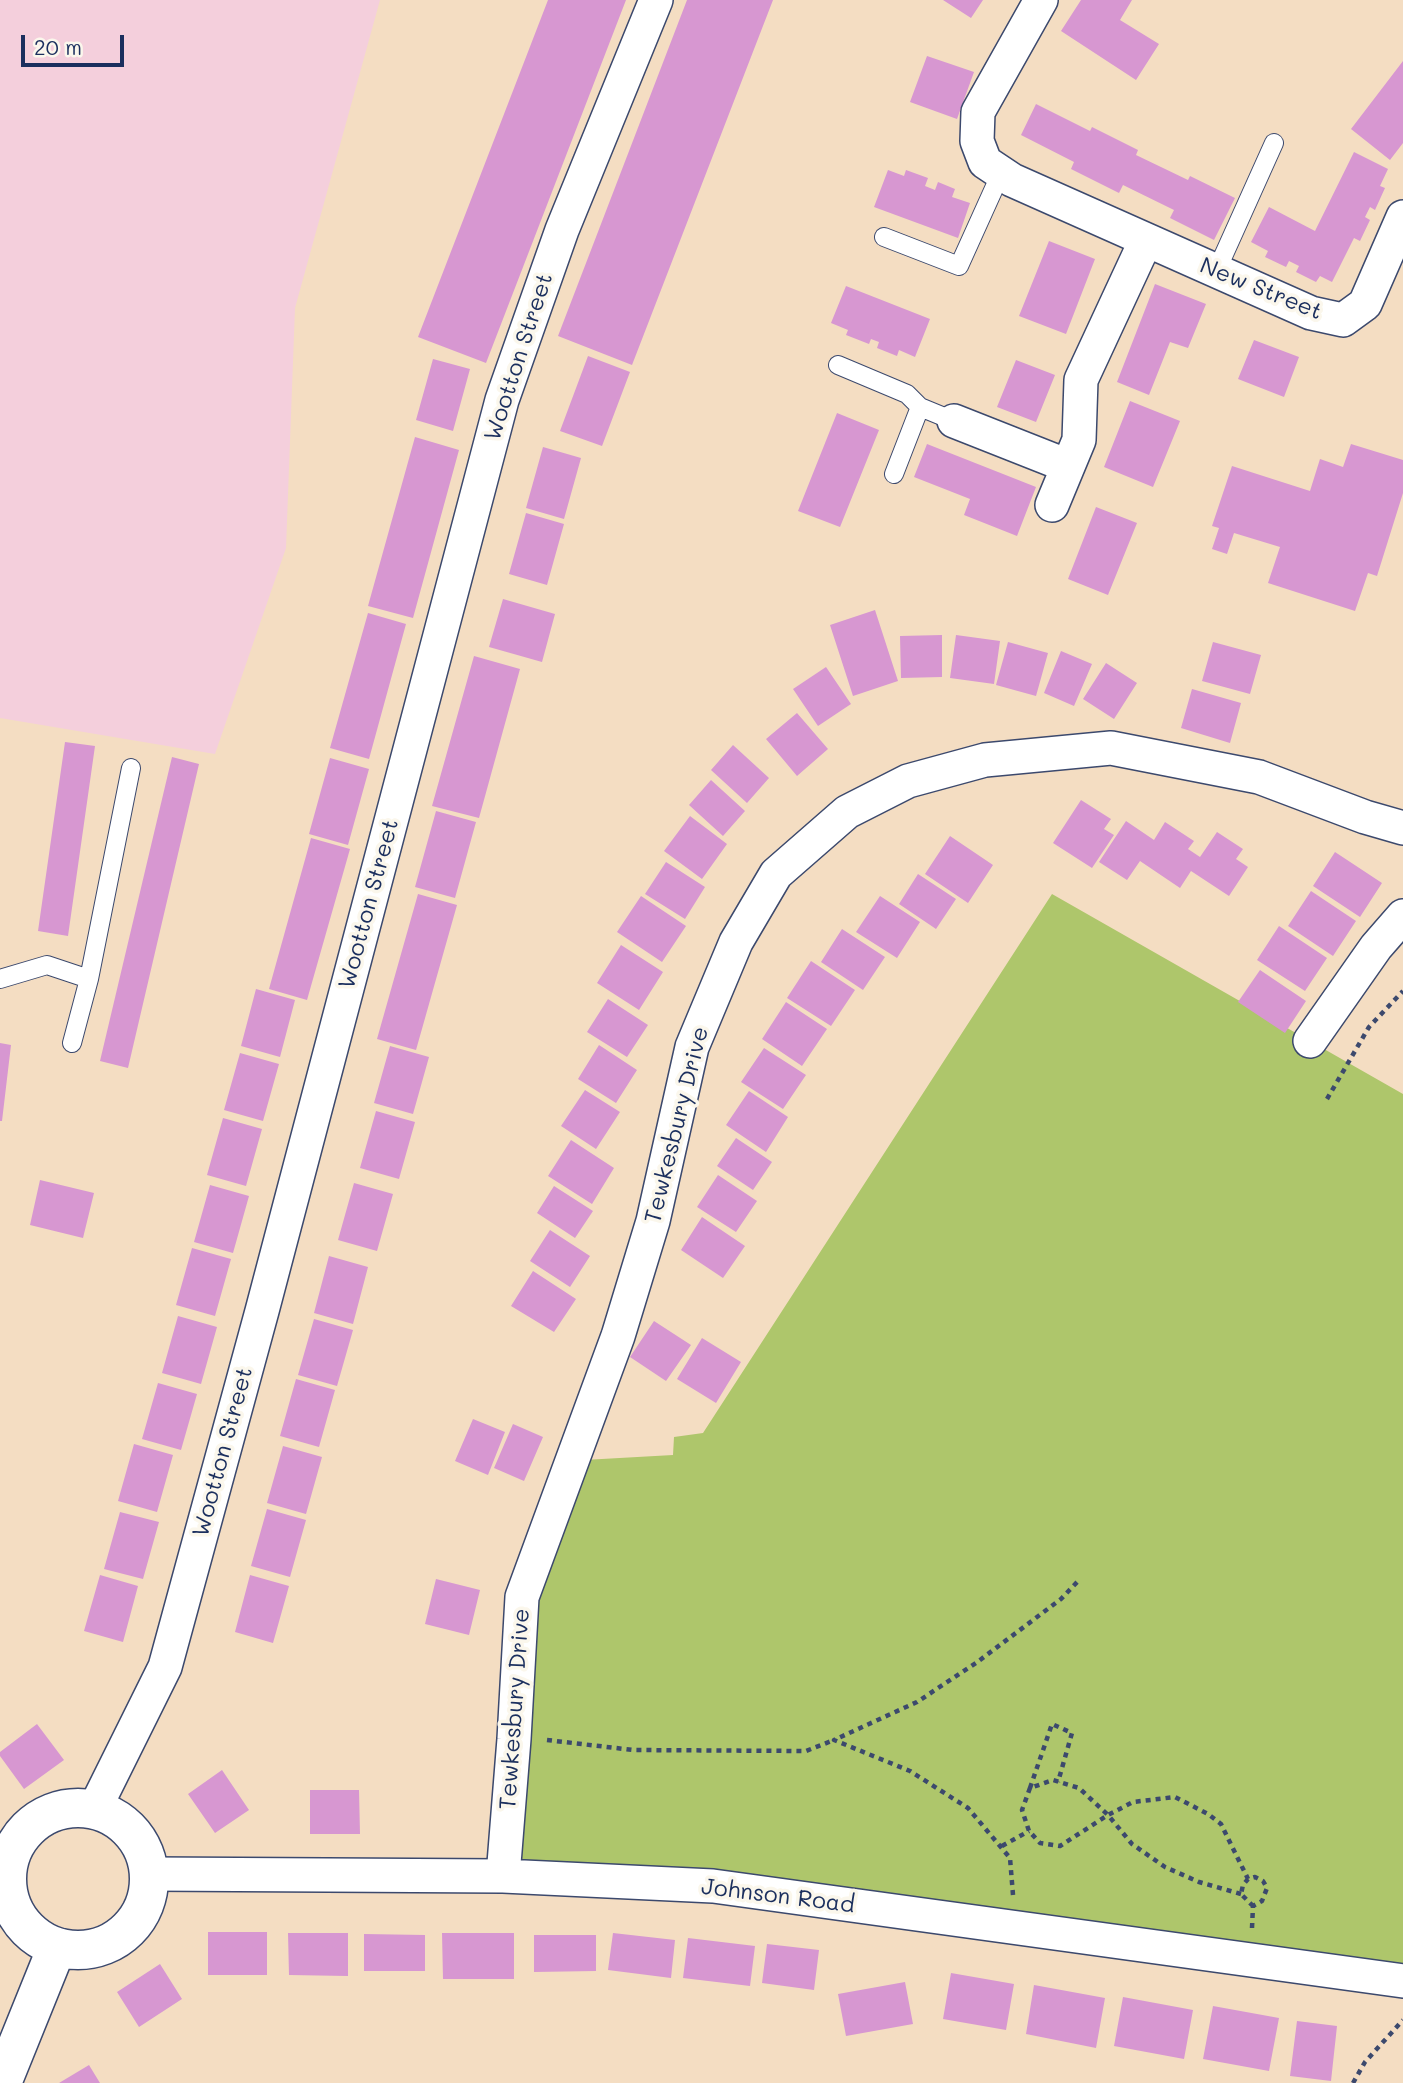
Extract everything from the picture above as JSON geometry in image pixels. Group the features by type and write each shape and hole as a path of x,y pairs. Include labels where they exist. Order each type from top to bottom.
{"street":[{"name":"Wootton Street","path":"94,1810 164,1667 262,1311 502,400 562,230 656,0"},
{"path":"1001,173 985,162 977,141 978,112 1041,0"},
{"name":"New Street","path":"1001,173 1311,313 1343,320 1365,304 1403,217"},
{"path":"1052,505 1079,440 1081,380 1146,240"},
{"path":"954,421 1068,466"},
{"name":"Tewkesbury Drive","path":"503,1876 522,1597 630,1298 653,1221 692,1047 736,943 776,874 848,812 908,781 985,760 1111,748 1259,777 1403,828"},
{"path":"1310,1041 1376,947 1403,916"},
{"path":"73,1808 94,1810 114,1818 132,1833 144,1852 149,1874 148,1894 141,1912 130,1928 114,1941 96,1948 76,1950 57,1947 40,1939 21,1920 4,1877 20,1838 35,1823 53,1813 73,1808"},
{"name":"Johnson Road","path":"149,1874 503,1876 713,1886 1403,1982"},
{"path":"2,2083 57,1947"}],"lane":[{"path":"1216,272 1274,143"},
{"path":"884,237 959,267 1001,173"},
{"path":"838,365 907,394 920,407 954,421"},
{"path":"894,474 920,407"},
{"path":"72,1043 89,979 131,768"},
{"path":"0,979 47,965 89,979"}],"path":[{"path":"1326,1099 1368,1027 1403,991"},
{"path":"514,1740 538,1739 633,1750 806,1751 917,1702 976,1663 1061,1599 1080,1579"},
{"path":"1058,1782 1072,1733 1052,1724 1022,1810 1028,1831 1040,1843 1060,1846 1133,1802 1175,1797 1190,1803 1221,1824 1248,1879"},
{"path":"834,1740 910,1771 968,1808 1010,1858 1016,1928"},
{"path":"1030,1787 1052,1780 1079,1788 1108,1815 1132,1844 1165,1867 1199,1882 1241,1894 1253,1906 1250,1960"},
{"path":"1002,1846 1028,1831"},
{"path":"1241,1894 1242,1885 1248,1879 1255,1877 1263,1881 1267,1888 1262,1901 1253,1906"},
{"path":"1353,2083 1365,2062 1403,2020"}],"shaded area":[{"path":"0,0 380,0 295,308 286,548 215,754 0,718"}],"green space":[{"path":"1052,894 1403,1094 1403,1972 512,1868 533,1599 584,1460 673,1455 674,1437 703,1433"}],"building":[{"path":"548,0 626,0 486,363 418,337"},
{"path":"687,0 773,0 632,365 558,336"},
{"path":"943,0 983,0 971,18"},
{"path":"1081,0 1132,0 1120,20 1159,44 1136,80 1061,31"},
{"path":"927,56 974,72 957,119 910,102"},
{"path":"1403,61 1403,143 1390,160 1351,129"},
{"path":"1036,104 1090,131 1092,127 1138,150 1136,155 1188,180 1190,176 1235,198 1214,240 1170,218 1174,210 1123,185 1119,193 1071,169 1074,162 1021,135"},
{"path":"1354,152 1388,169 1380,186 1385,188 1375,210 1370,207 1365,217 1370,220 1360,241 1354,238 1332,282 1320,276 1316,282 1296,272 1299,266 1289,261 1286,267 1265,257 1268,251 1251,242 1269,207 1315,231"},
{"path":"888,170 904,176 906,170 928,178 925,186 935,190 938,182 955,189 952,197 970,203 958,238 874,207"},
{"path":"1049,241 1095,259 1066,334 1019,316"},
{"path":"1155,284 1206,304 1188,348 1170,342 1149,395 1117,382"},
{"path":"846,286 930,319 915,357 899,350 897,356 877,348 879,342 871,339 869,344 846,335 848,330 831,323"},
{"path":"1254,340 1299,357 1284,397 1238,379"},
{"path":"588,356 630,372 602,446 560,431"},
{"path":"433,359 470,369 453,431 416,420"},
{"path":"1016,360 1055,375 1036,422 997,407"},
{"path":"1130,401 1180,421 1153,487 1104,467"},
{"path":"837,413 879,430 840,527 798,511"},
{"path":"415,437 459,450 413,618 368,606"},
{"path":"927,444 1036,487 1017,536 964,515 970,499 914,477"},
{"path":"1351,444 1403,460 1403,493 1377,576 1368,573 1355,611 1268,583 1280,547 1234,533 1227,554 1212,549 1219,528 1212,526 1232,466 1310,491 1320,459 1343,467"},
{"path":"543,447 581,458 564,519 526,508"},
{"path":"1096,507 1137,523 1108,595 1068,579"},
{"path":"526,513 564,524 547,585 509,574"},
{"path":"503,599 555,614 542,662 489,647"},
{"path":"875,610 898,681 853,696 830,625"},
{"path":"368,613 406,624 369,759 330,748"},
{"path":"942,635 942,677 901,678 900,636"},
{"path":"956,635 1000,641 994,684 950,678"},
{"path":"1008,642 1048,653 1036,696 996,685"},
{"path":"1213,642 1261,655 1250,694 1202,681"},
{"path":"1061,651 1092,664 1074,706 1044,693"},
{"path":"474,656 520,669 479,818 432,806"},
{"path":"1106,663 1137,683 1114,719 1083,699"},
{"path":"826,667 851,704 818,726 793,689"},
{"path":"1192,689 1241,703 1230,743 1181,728"},
{"path":"797,713 828,749 797,776 766,739"},
{"path":"65,742 95,746 68,936 38,931"},
{"path":"733,745 769,778 747,803 711,770"},
{"path":"172,757 199,764 128,1068 100,1061"},
{"path":"330,758 369,769 348,845 309,834"},
{"path":"711,780 745,811 723,836 689,805"},
{"path":"1081,800 1111,819 1104,829 1114,835 1092,868 1053,843"},
{"path":"436,811 476,822 455,898 415,887"},
{"path":"690,816 727,844 702,879 664,851"},
{"path":"1126,821 1154,840 1165,822 1194,841 1188,849 1200,857 1217,832 1243,849 1236,859 1248,867 1229,896 1191,871 1180,888 1140,861 1127,880 1099,862"},
{"path":"950,836 993,865 968,903 925,874"},
{"path":"311,838 350,849 307,1000 269,989"},
{"path":"1335,852 1382,883 1360,917 1313,886"},
{"path":"666,862 705,887 685,919 645,894"},
{"path":"918,874 956,899 936,929 899,904"},
{"path":"1311,891 1356,921 1333,956 1288,926"},
{"path":"418,894 457,905 416,1050 377,1039"},
{"path":"641,896 686,926 662,962 617,932"},
{"path":"880,896 920,922 897,958 856,932"},
{"path":"1279,926 1327,958 1305,991 1257,960"},
{"path":"842,929 885,957 863,990 821,962"},
{"path":"621,945 663,972 639,1010 597,983"},
{"path":"811,961 855,990 831,1026 787,998"},
{"path":"1260,970 1306,1001 1285,1033 1238,1002"},
{"path":"256,989 295,1000 280,1057 241,1046"},
{"path":"608,999 648,1025 627,1057 587,1032"},
{"path":"786,1002 827,1029 802,1066 762,1039"},
{"path":"0,1043 11,1045 2,1121 0,1121"},
{"path":"599,1045 637,1070 616,1103 578,1079"},
{"path":"390,1046 429,1057 413,1114 374,1103"},
{"path":"764,1048 806,1075 783,1109 741,1082"},
{"path":"240,1053 279,1064 263,1121 224,1110"},
{"path":"585,1090 620,1112 596,1149 561,1126"},
{"path":"749,1091 788,1117 766,1152 726,1125"},
{"path":"376,1111 415,1122 399,1179 360,1168"},
{"path":"223,1118 262,1129 246,1186 207,1175"},
{"path":"736,1138 772,1162 753,1190 717,1166"},
{"path":"571,1140 614,1168 592,1204 548,1176"},
{"path":"718,1175 757,1201 736,1232 697,1207"},
{"path":"40,1180 94,1193 83,1238 30,1225"},
{"path":"354,1183 393,1194 377,1251 338,1240"},
{"path":"210,1185 249,1196 233,1253 194,1242"},
{"path":"554,1186 593,1211 575,1238 537,1213"},
{"path":"702,1217 745,1246 723,1278 681,1250"},
{"path":"550,1230 590,1256 570,1287 530,1261"},
{"path":"192,1248 231,1259 215,1316 176,1305"},
{"path":"329,1256 368,1267 353,1324 314,1313"},
{"path":"533,1271 576,1299 554,1332 511,1306"},
{"path":"178,1316 217,1327 201,1384 162,1373"},
{"path":"314,1319 353,1330 337,1386 298,1375"},
{"path":"654,1321 691,1345 666,1381 630,1357"},
{"path":"702,1338 741,1362 716,1403 677,1379"},
{"path":"296,1379 335,1390 319,1447 280,1436"},
{"path":"158,1383 197,1394 181,1450 142,1439"},
{"path":"473,1419 505,1432 488,1475 455,1461"},
{"path":"513,1424 543,1437 524,1481 494,1468"},
{"path":"134,1444 173,1455 157,1512 118,1501"},
{"path":"283,1446 322,1457 306,1514 267,1503"},
{"path":"267,1509 306,1520 290,1577 251,1566"},
{"path":"120,1512 159,1522 143,1579 104,1569"},
{"path":"100,1575 138,1586 123,1642 84,1631"},
{"path":"250,1575 289,1586 273,1643 235,1632"},
{"path":"436,1579 480,1590 469,1635 425,1624"},
{"path":"37,1724 64,1760 24,1789 0,1756 0,1752"},
{"path":"222,1770 249,1810 215,1833 188,1794"},
{"path":"310,1790 359,1790 360,1834 310,1834"},
{"path":"208,1932 267,1932 267,1975 208,1975"},
{"path":"288,1933 348,1933 348,1976 289,1975"},
{"path":"442,1933 514,1933 514,1979 443,1979"},
{"path":"613,1933 675,1940 671,1978 608,1970"},
{"path":"364,1934 425,1935 425,1971 364,1971"},
{"path":"534,1935 596,1935 596,1971 534,1972"},
{"path":"688,1938 755,1946 750,1986 683,1978"},
{"path":"767,1944 819,1950 814,1990 762,1983"},
{"path":"160,1964 182,1999 139,2027 117,1992"},
{"path":"951,1973 1014,1984 1006,2030 943,2019"},
{"path":"905,1982 913,2024 846,2036 838,1994"},
{"path":"1034,1985 1105,1998 1096,2048 1026,2034"},
{"path":"1123,1997 1193,2010 1184,2059 1114,2046"},
{"path":"1213,2006 1279,2018 1269,2071 1203,2059"},
{"path":"1297,2021 1337,2026 1331,2081 1290,2076"},
{"path":"89,2065 100,2083 59,2083"}]}
